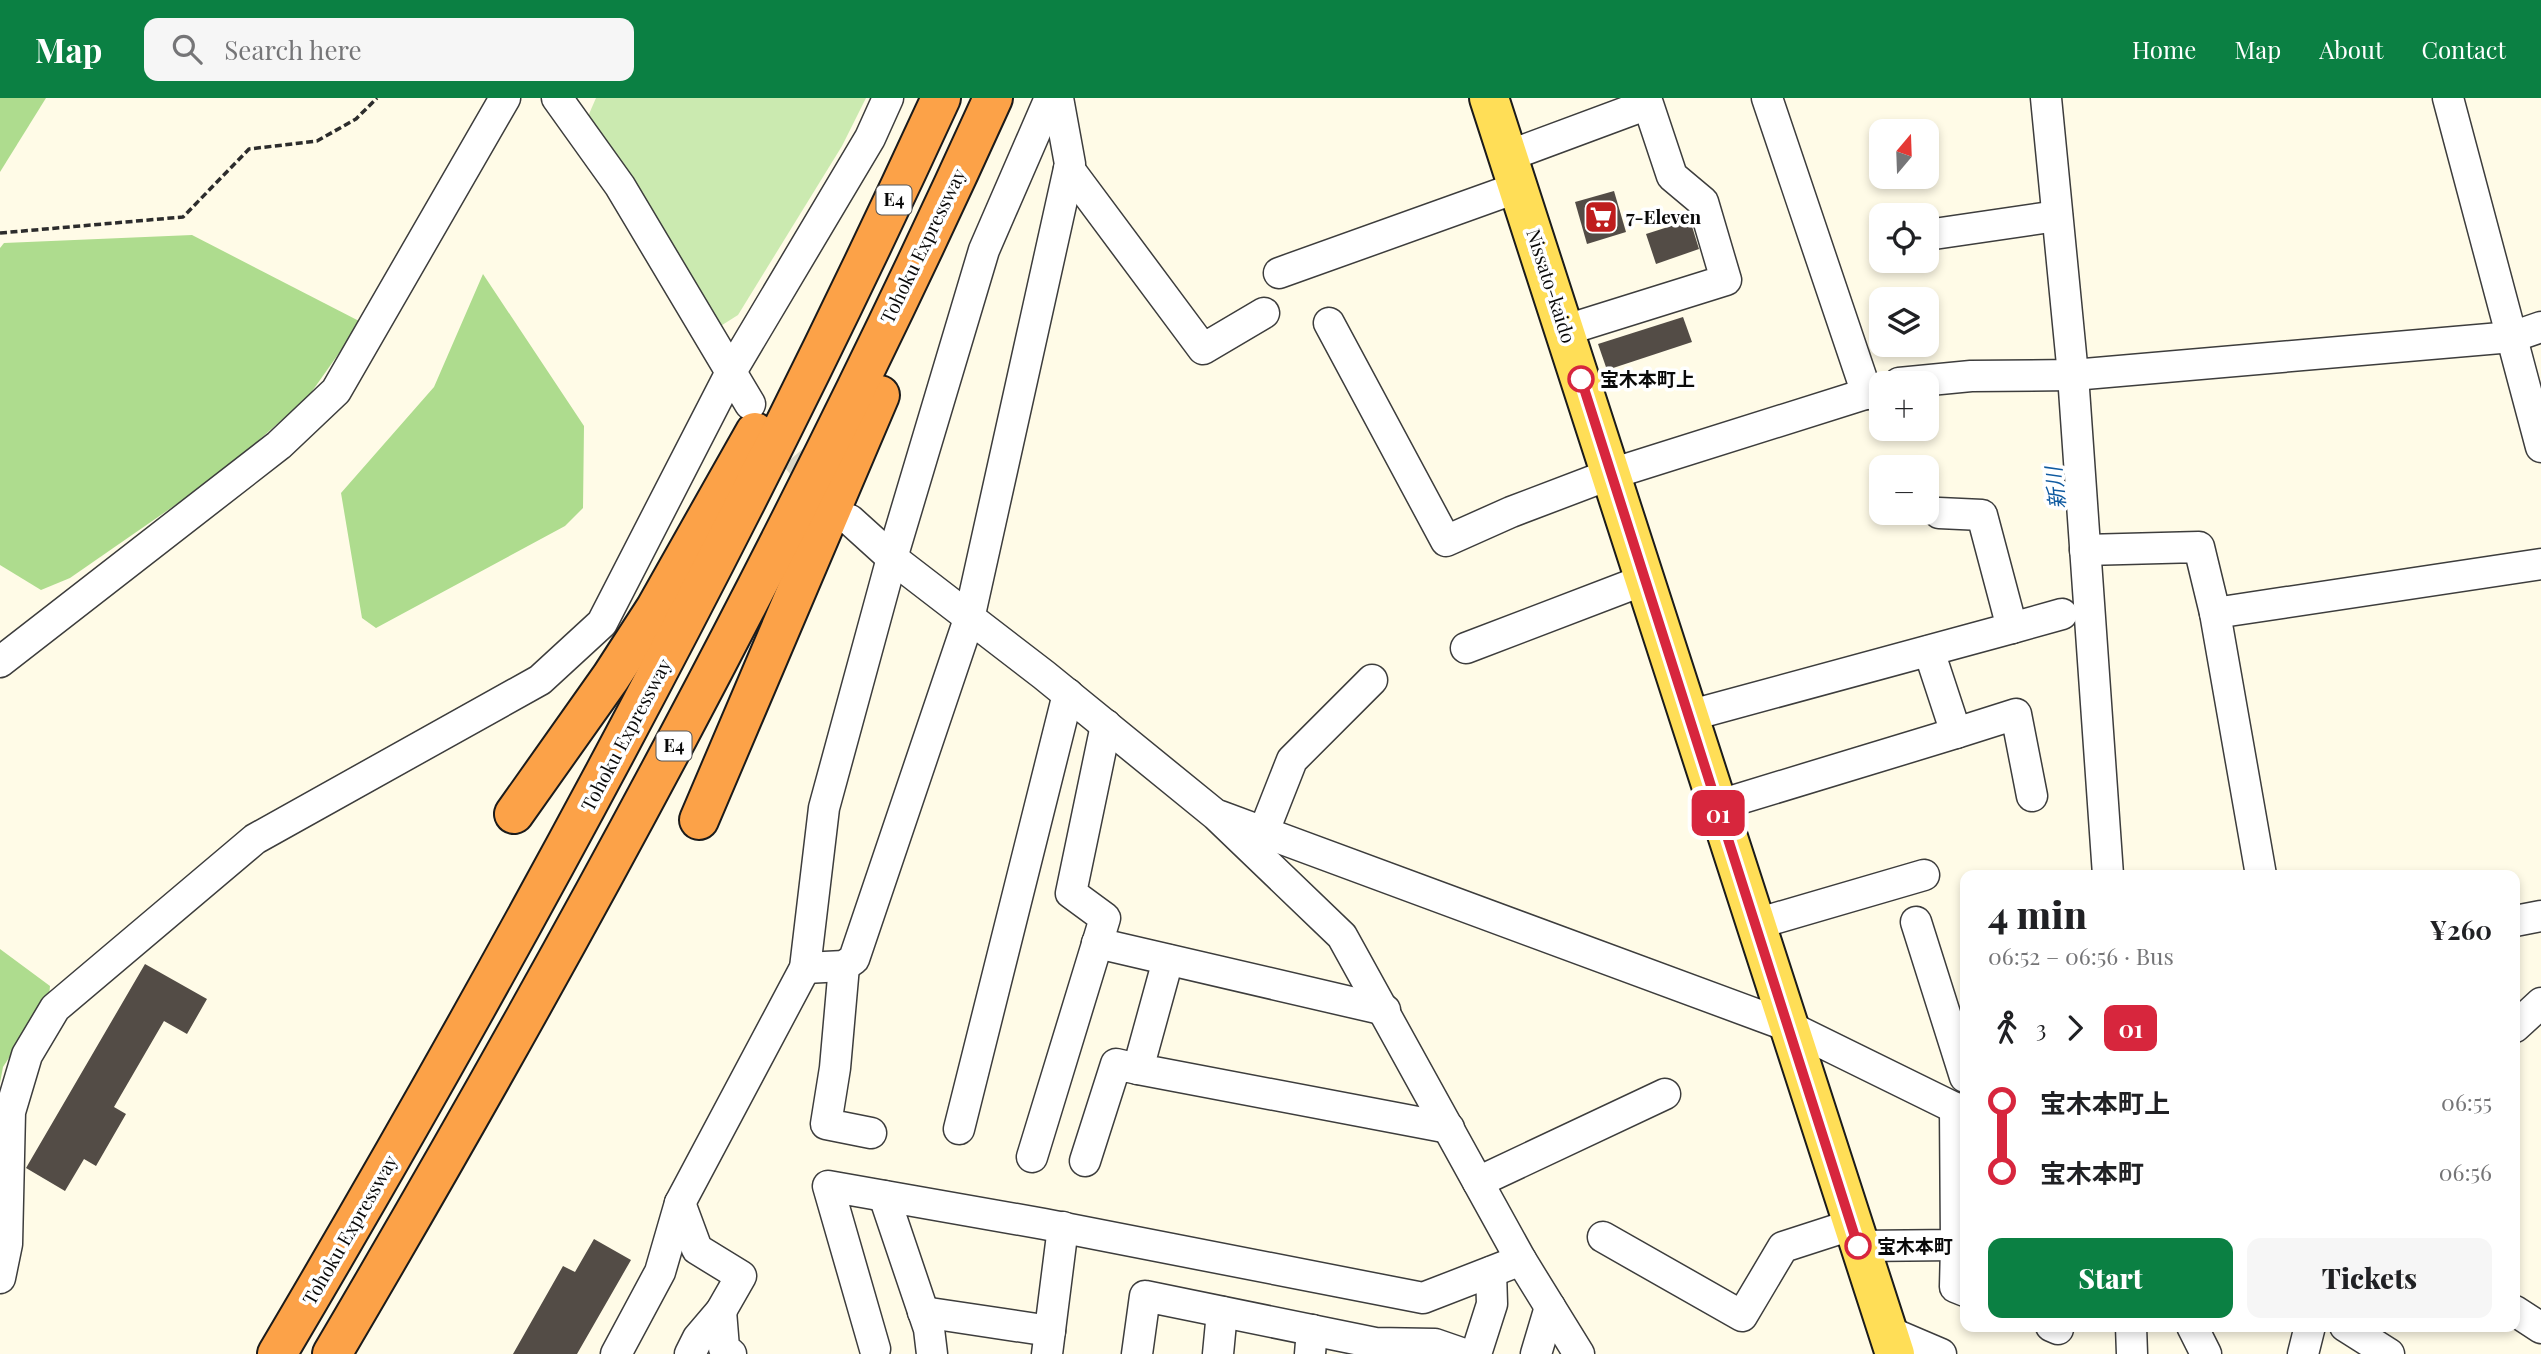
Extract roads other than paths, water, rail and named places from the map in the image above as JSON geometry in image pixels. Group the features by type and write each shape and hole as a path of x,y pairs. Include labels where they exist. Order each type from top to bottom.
{"highway":[{"name":"Tohoku Expressway","path":"277,1354 452,1051 645,701 846,301 941,98"},
{"name":"Tohoku Expressway","path":"332,1354 561,957 686,723 829,443 988,110"},
{"path":"699,820 912,321 988,110"},
{"path":"514,814 611,677 654,609 765,413 846,301"}],"main road":[{"name":"Nissato-kaido","path":"1489,98 1891,1342"}],"street":[{"path":"0,662 279,445 336,391 505,98"},
{"path":"557,98 620,186 750,404"},
{"path":"0,1278 7,1244 10,1112 27,1055 55,1008 255,839 540,680 602,623 732,370 870,138 888,98"},
{"path":"616,1354 660,1272 680,1203 805,968 824,808 892,558 984,250 1050,98"},
{"path":"805,968 844,966 854,959 969,619 1069,169 1058,98"},
{"path":"1767,98 1869,378"},
{"path":"2046,98 2057,216 2061,376 2085,550 2108,870"},
{"path":"2448,98 2541,447"},
{"path":"1279,272 1513,171 1648,104 1672,176 1703,202 1726,280 1566,330"},
{"path":"1069,169 1203,349 1264,313"},
{"path":"1939,233 2057,216"},
{"path":"1329,323 1447,541 1511,512 1611,474 1869,394"},
{"path":"1939,379 1971,376 2061,376 2512,337 2541,327"},
{"path":"1939,513 1982,515 2012,628"},
{"path":"850,520 892,558 1068,694 1216,816 1342,936 1521,1260 1579,1354"},
{"path":"2085,550 2199,547 2215,612 2260,870"},
{"path":"2215,612 2541,564"},
{"path":"1466,648 1644,580"},
{"path":"1688,716 2062,614"},
{"path":"1929,651 1956,733"},
{"path":"1264,831 1292,760 1372,680"},
{"path":"959,1129 1068,694"},
{"path":"1716,806 2016,715 2032,796"},
{"path":"1032,1157 1105,918 1070,893 1106,725"},
{"path":"1216,816 1264,831 1788,1026 1960,1110 1955,1286 1960,1288"},
{"path":"1756,924 1924,875"},
{"path":"2520,920 2541,916"},
{"path":"1916,922 1960,1061"},
{"path":"1097,943 1385,1010"},
{"path":"1138,1069 1168,960"},
{"path":"844,966 835,1068 826,1124 871,1133"},
{"path":"2520,1022 2541,1003"},
{"path":"1085,1161 1116,1064 1449,1128"},
{"path":"1478,1182 1665,1094"},
{"path":"875,1349 828,1186 1063,1227 1423,1298 1521,1260"},
{"path":"884,1196 923,1312 932,1354"},
{"path":"680,1203 697,1249 741,1276 721,1311 698,1338 690,1354"},
{"path":"923,1312 1049,1342 1063,1227"},
{"path":"1604,1237 1742,1316 1783,1247 1855,1235 1956,1245"},
{"path":"1476,1354 1492,1304 1491,1272"},
{"path":"1137,1354 1145,1296 1222,1312 1311,1342 1436,1344 1464,1354"},
{"path":"1536,1354 1550,1307"},
{"path":"721,1311 724,1348 731,1354"},
{"path":"1218,1354 1222,1312"},
{"path":"2131,1332 2132,1354"},
{"path":"2195,1332 2206,1354"},
{"path":"2206,1354 2212,1332"},
{"path":"2303,1354 2308,1332"},
{"path":"2354,1332 2389,1354"},
{"path":"1891,1342 1941,1354"}],"tunnel":[{"path":"765,422 824,490"}],"place":[{"name":"7-Eleven","path":"1601,217"},
{"name":"宝木本町上","path":"1581,379"},
{"name":"宝木本町","path":"1858,1246"}],"water label":[{"name":"新川","path":"2056,488"}]}
